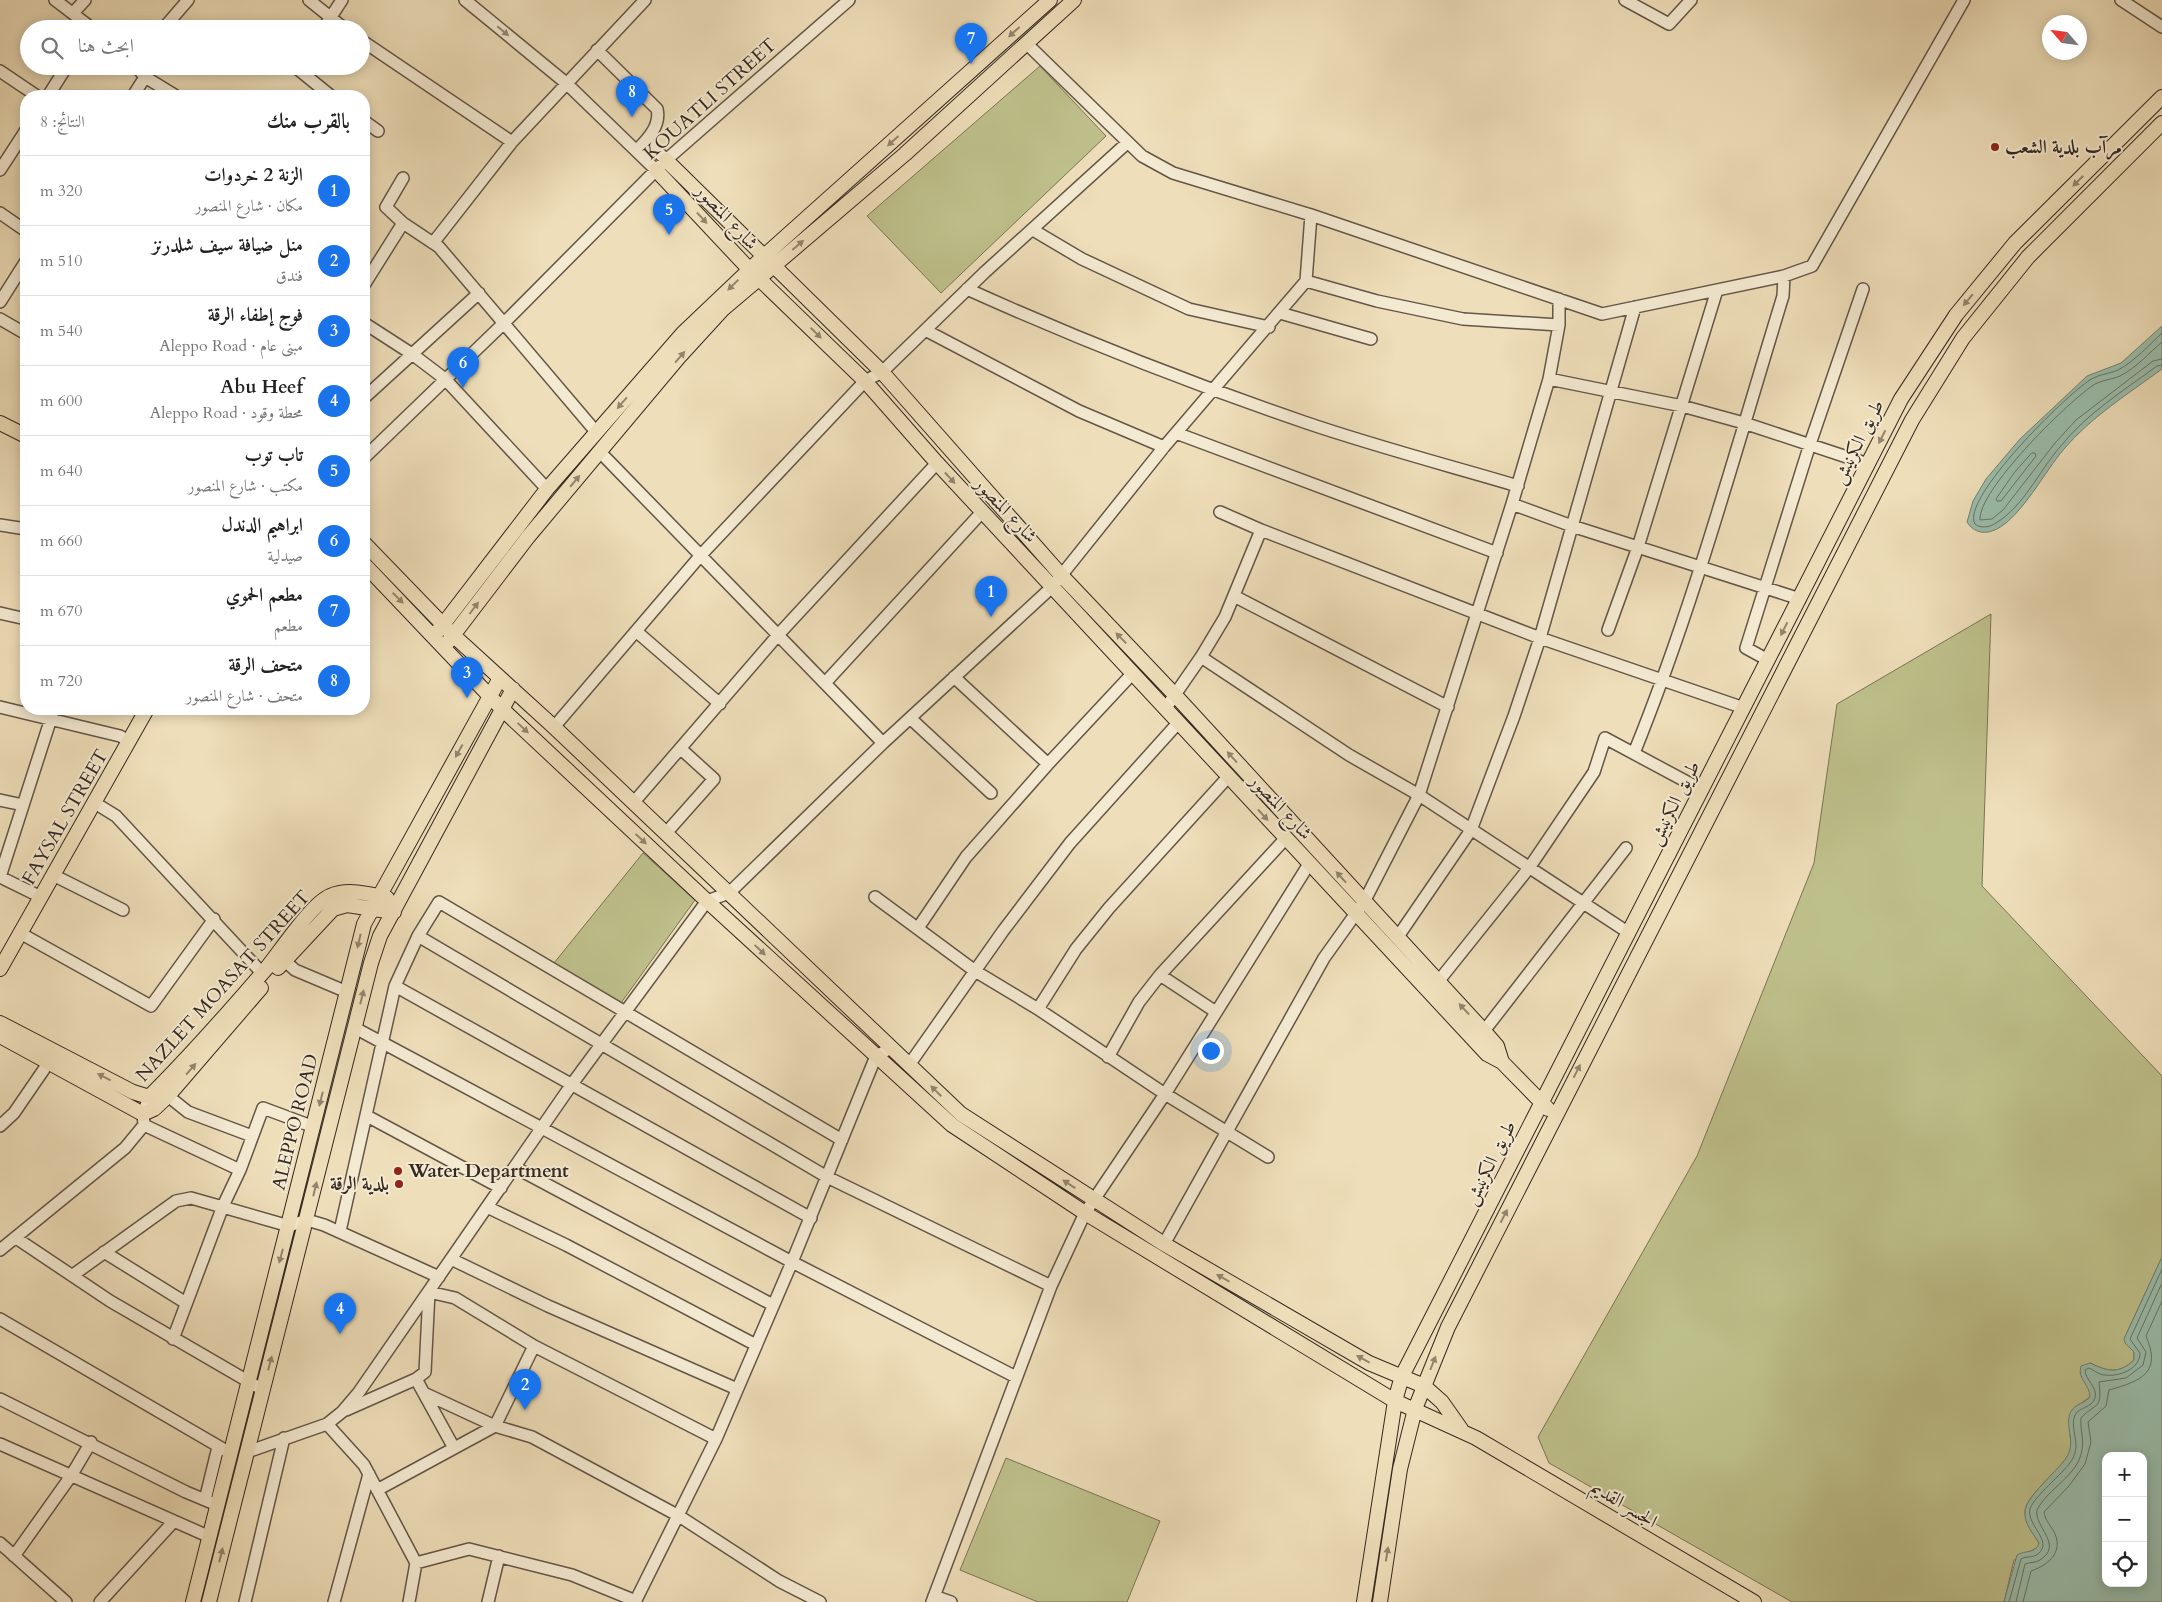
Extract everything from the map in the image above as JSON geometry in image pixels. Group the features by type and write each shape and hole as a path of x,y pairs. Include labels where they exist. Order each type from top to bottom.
{"main road":[{"path":"445,647 528,538 754,274 763,257 1050,0"},
{"path":"435,636 547,489 683,333 754,274 773,267 905,154 1074,0"},
{"name":"طريق الكرنيش","path":"1364,1602 1395,1400 1402,1376 1901,399 1956,315 2015,243 2162,97"},
{"name":"طريق الكرنيش","path":"1380,1602 1400,1469 1415,1409 1448,1327 1555,1114 1912,420 1963,338 2028,257 2162,124"},
{"name":"شارع المنصور","path":"661,165 763,257 882,372 1061,575 1175,694 1397,938 1487,1054 1502,1062 1542,1104 1555,1114"},
{"name":"شارع المنصور","path":"661,165 754,274 865,381 982,512 1355,914 1434,988 1484,1030 1497,1046 1502,1062"},
{"path":"0,423 20,433"},
{"path":"370,549 454,635 634,802 961,1114 1092,1200 1164,1244 1369,1363 1424,1386 1442,1402 1462,1430"},
{"name":"الجسر القديم","path":"370,570 502,708 707,901 952,1125 1085,1213 1395,1400 1462,1430 1754,1602"},
{"name":"ALEPPO ROAD","path":"193,1602 210,1537 211,1502 224,1450 248,1384 361,934 375,902 500,678"},
{"name":"ALEPPO ROAD","path":"209,1602 371,963 380,936 512,689"},
{"name":"FAYSAL STREET","path":"0,969 144,715"},
{"name":"NAZLET MOASAT STREET","path":"149,1097 262,973 317,906 330,896 355,892 375,902 397,906"},
{"name":"NAZLET MOASAT STREET","path":"144,1120 168,1096 284,961 333,909 347,905 375,902"},
{"path":"0,1023 133,1092 149,1097"},
{"path":"0,1036 49,1062 144,1120"},
{"path":"1502,1180 1517,1191"}],"street":[{"path":"55,0 81,20"},
{"path":"72,13 85,0"},
{"path":"171,20 188,0"},
{"path":"309,0 334,20"},
{"path":"331,18 342,0"},
{"name":"شارع المنصور","path":"466,0 566,83 637,150 661,165"},
{"path":"433,243 512,142 645,0"},
{"name":"KOUATLI STREET","path":"370,452 504,322 661,165 849,0"},
{"path":"1626,0 1669,24 1691,0"},
{"path":"1026,43 1127,143 1142,156 1173,172 1311,215 1602,314 1784,276 1812,266 1963,0"},
{"path":"2121,0 2162,27"},
{"path":"370,46 512,142"},
{"path":"597,50 656,105 658,113 657,122 647,140 637,150"},
{"path":"0,71 28,90"},
{"path":"52,90 61,75"},
{"path":"136,90 144,75"},
{"path":"151,75 169,90"},
{"path":"305,75 320,90"},
{"path":"370,126 378,132"},
{"path":"0,170 20,139"},
{"name":"شارع المنصور","path":"647,140 661,165"},
{"path":"554,727 701,556 865,381 882,372 927,331 967,289 1127,143"},
{"path":"403,178 386,207 404,223 433,243 479,293 597,433"},
{"path":"0,213 20,227"},
{"path":"247,1452 327,1424 342,1412 359,1392 544,1128 572,1084 707,901 729,893 883,743 1052,587 1164,447 1306,281 1311,215"},
{"path":"370,276 404,223"},
{"path":"1033,230 1082,259 1189,309 1268,326"},
{"path":"0,302 20,270"},
{"path":"1634,753 1664,680 1700,567 1783,296 1784,276"},
{"path":"1306,281 1377,302 1463,319 1559,325"},
{"path":"967,289 1068,334 1213,390 1306,423 1518,486"},
{"path":"1768,660 1746,648 1810,444 1863,289"},
{"path":"1608,630 1638,547 1717,290"},
{"path":"370,392 479,293"},
{"path":"1164,1244 1324,958 1364,902 1419,795 1478,614 1550,379 1559,325 1559,299"},
{"path":"1397,938 1472,830 1514,716 1540,638 1635,307"},
{"path":"1280,313 1372,339"},
{"path":"0,319 20,331"},
{"path":"370,327 412,354 444,379 547,489"},
{"path":"927,331 1079,411 1164,447"},
{"path":"1550,379 1682,406 1744,423 1868,464"},
{"path":"1176,433 1497,553"},
{"path":"600,452 883,743"},
{"path":"634,802 778,635 937,463"},
{"path":"1512,504 1572,526 1800,598"},
{"path":"825,683 982,512"},
{"path":"1220,512 1261,530 1540,638 1744,708"},
{"path":"0,525 20,528"},
{"path":"1165,709 1201,657 1234,596 1261,530"},
{"path":"1234,596 1448,707"},
{"path":"0,613 20,618"},
{"path":"636,632 720,704"},
{"path":"1201,657 1349,755 1419,795 1629,933"},
{"path":"918,928 966,857 1048,764 1132,674"},
{"path":"954,678 1048,764"},
{"path":"0,708 20,710"},
{"path":"41,897 0,877 52,715"},
{"path":"55,715 120,736 129,741"},
{"path":"910,718 991,793"},
{"path":"909,1065 975,971 1070,843 1178,723"},
{"path":"1434,988 1529,868 1594,772 1605,738 1702,790"},
{"path":"666,833 714,779 681,749"},
{"path":"1038,1009 1076,949 1109,908 1228,777"},
{"path":"0,800 23,805"},
{"path":"95,803 116,816 214,919 262,973"},
{"path":"1108,1057 1139,1002 1160,975 1285,839"},
{"path":"1484,1030 1626,848"},
{"path":"951,1602 933,1599 1051,1286 1085,1213 1165,1094 1309,864"},
{"path":"54,875 123,910"},
{"path":"876,897 975,971 1038,1009 1165,1094 1268,1157"},
{"path":"340,1230 368,1116 395,986 418,936 438,902 842,1140"},
{"path":"20,934 151,1006 214,919"},
{"path":"418,936 827,1177 1051,1286"},
{"path":"284,961 295,970 347,992"},
{"path":"1160,975 1216,1012"},
{"path":"395,986 810,1218"},
{"path":"355,1028 792,1262 1016,1377"},
{"path":"416,1563 469,1549 572,1574 635,1601 716,1439 792,1262 876,1056 891,1048"},
{"path":"0,1126 14,1113 49,1062"},
{"path":"168,1096 188,1112 252,1136"},
{"name":"NAZLET MOASAT STREET","path":"0,1250 125,1148 144,1120 149,1097"},
{"path":"173,1339 223,1206 240,1170 263,1108 314,1127"},
{"path":"368,1116 501,1188"},
{"path":"144,1120 240,1170"},
{"path":"516,1168 773,1305"},
{"path":"73,1275 176,1201 191,1198 289,1226 307,1220 340,1230 439,1277"},
{"path":"487,1207 566,1245 756,1345"},
{"path":"16,1238 110,1301 248,1384 263,1390"},
{"path":"104,1252 186,1303"},
{"path":"451,1259 548,1306 737,1389"},
{"path":"429,1292 455,1298 534,1346 716,1439"},
{"path":"342,1412 416,1379 425,1372 429,1292"},
{"path":"1,1323 224,1450"},
{"path":"377,1490 495,1426 534,1346"},
{"path":"416,1379 426,1394 454,1448"},
{"path":"426,1394 495,1426 532,1437 679,1516 780,1581 820,1602"},
{"path":"0,1399 211,1502"},
{"path":"327,1424 353,1450 369,1474 416,1563 409,1602"},
{"path":"245,1602 284,1438"},
{"path":"14,1556 71,1476 91,1442"},
{"path":"2,1448 210,1537"},
{"path":"334,1602 369,1474"},
{"path":"100,1602 174,1521"},
{"path":"0,1543 66,1602"},
{"path":"488,1602 499,1556"}],"green space":[{"path":"1040,66 1106,136 941,293 867,216"},
{"path":"1991,614 1982,886 2162,1076 2162,1257 2124,1339 2134,1352 2134,1360 2118,1370 2107,1370 2090,1363 2080,1372 2090,1391 2090,1397 2077,1406 2070,1429 2071,1446 2069,1455 2036,1491 2026,1506 2026,1520 2039,1543 2038,1547 2014,1560 2004,1602 1792,1602 1549,1463 1538,1437 1697,1156 1814,863 1837,704"},
{"path":"643,853 695,900 621,1003 554,963"},
{"path":"1006,1458 1160,1521 1127,1602 1038,1602 960,1570"}],"water":[{"path":"2162,326 2162,369 2110,406 2075,437 2057,458 2024,504 2006,523 1988,532 1980,532 1973,529 1967,522 1973,501 1986,479 2020,439 2087,376 2121,363"},
{"path":"2162,1257 2162,1602 2004,1602 2017,1555 2035,1549 2039,1543 2026,1520 2025,1512 2027,1506 2030,1499 2066,1458 2071,1445 2069,1415 2074,1408 2090,1397 2081,1375 2081,1366 2090,1363 2107,1370 2123,1368 2134,1360 2134,1352 2125,1343 2124,1339"}],"place":[{"name":"مطعم الحموي","path":"971,64"},
{"name":"متحف الرقة","path":"632,117"},
{"name":"مرآب بلدية الشعب","path":"1995,147"},
{"name":"تاب توب","path":"669,235"},
{"name":"ابراهيم الدندل","path":"463,388"},
{"name":"الزنة 2 خردوات","path":"991,617"},
{"name":"فوج إطفاء الرقة","path":"467,698"},
{"name":"Water Department","path":"398,1171"},
{"name":"بلدية الرقة","path":"399,1184"},
{"name":"Abu Heef","path":"340,1334"},
{"name":"منل ضيافة سيف شلدرنز","path":"525,1410"}]}
